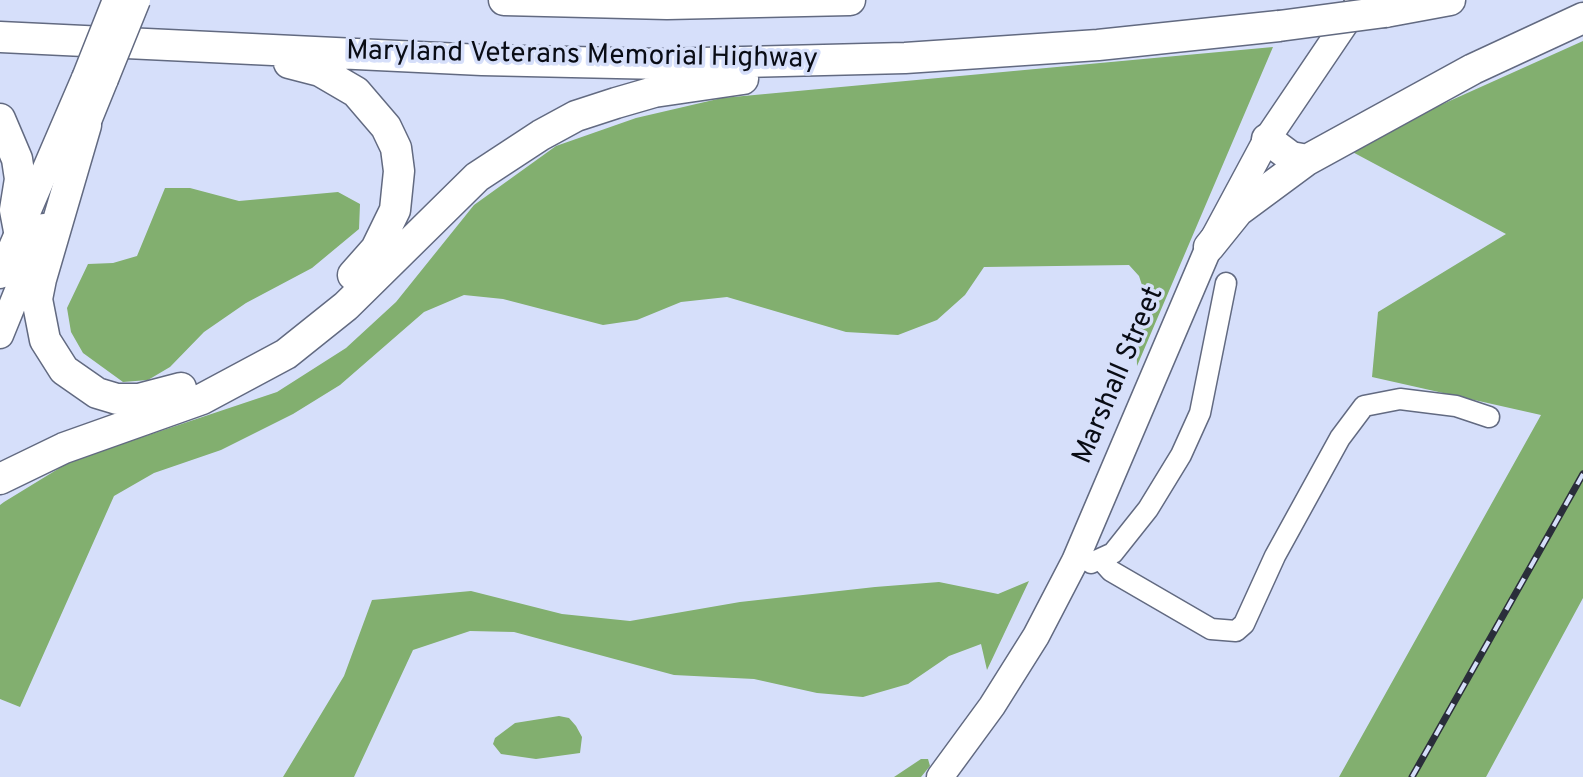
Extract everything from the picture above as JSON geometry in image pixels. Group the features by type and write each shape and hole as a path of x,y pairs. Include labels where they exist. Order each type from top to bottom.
{"highway":[{"name":"Maryland Veterans Memorial Highway","path":"504,0 667,4 850,0"},
{"path":"637,0 667,4"},
{"name":"Maryland Veterans Memorial Highway","path":"0,37 662,64 905,58 1098,45 1279,26 1373,6 1450,0"},
{"path":"1209,247 1238,211 1307,160 1473,69 1583,18"},
{"path":"86,125 37,299 45,340 53,355 72,377 97,393 117,399 159,396 237,363 278,338 323,302 376,249 395,210 399,171 396,148 386,127 356,92 339,79 297,64 144,45"},
{"path":"0,479 64,448 202,399 286,354 346,306 477,177 576,116 654,92 905,58"},
{"path":"0,119 17,159 20,179 15,210 19,231"},
{"path":"1267,139 1291,157 1307,160"}],"main road":[{"path":"0,335 86,125 116,0"},
{"path":"0,275 19,231 137,0"},
{"name":"Marshall Street","path":"940,777 1021,660 1075,561 1209,247 1267,139 1373,6"}],"lane":[{"path":"1075,561 1102,561 1113,553 1148,509 1181,455 1200,413 1226,283"},
{"path":"1188,295 1221,312"},
{"path":"1102,561 1111,571 1211,629 1236,631 1244,624 1275,556 1340,438 1364,406 1400,399 1456,406 1489,417"}],"green space":[{"path":"1583,41 1583,598 1486,777 1339,777 1541,415 1372,377 1378,312 1506,234 1345,148"},
{"path":"1273,47 1137,366 1136,324 1144,291 1139,276 1129,265 984,267 965,295 937,320 898,335 846,332 727,297 681,302 637,320 603,325 503,299 464,295 424,312 340,385 293,414 221,450 154,473 114,496 20,707 0,699 0,505 71,461 277,392 346,348 396,302 474,205 556,146 636,118 722,98"},
{"path":"165,188 190,188 239,201 338,192 360,204 359,229 312,268 246,303 204,332 170,367 148,380 123,382 83,353 71,332 67,308 88,264 113,263 137,256"},
{"path":"1029,581 987,670 981,644 949,656 908,684 863,697 817,693 754,679 674,675 514,632 470,631 413,650 354,777 283,777 344,676 372,600 471,591 562,614 630,621 740,602 939,582 998,594"},
{"path":"559,716 569,718 576,726 582,737 580,753 536,759 501,754 493,744 495,738 515,723"},
{"path":"921,759 928,759 930,766 921,777 894,777"}],"railway":[{"path":"1412,777 1583,474"}]}
